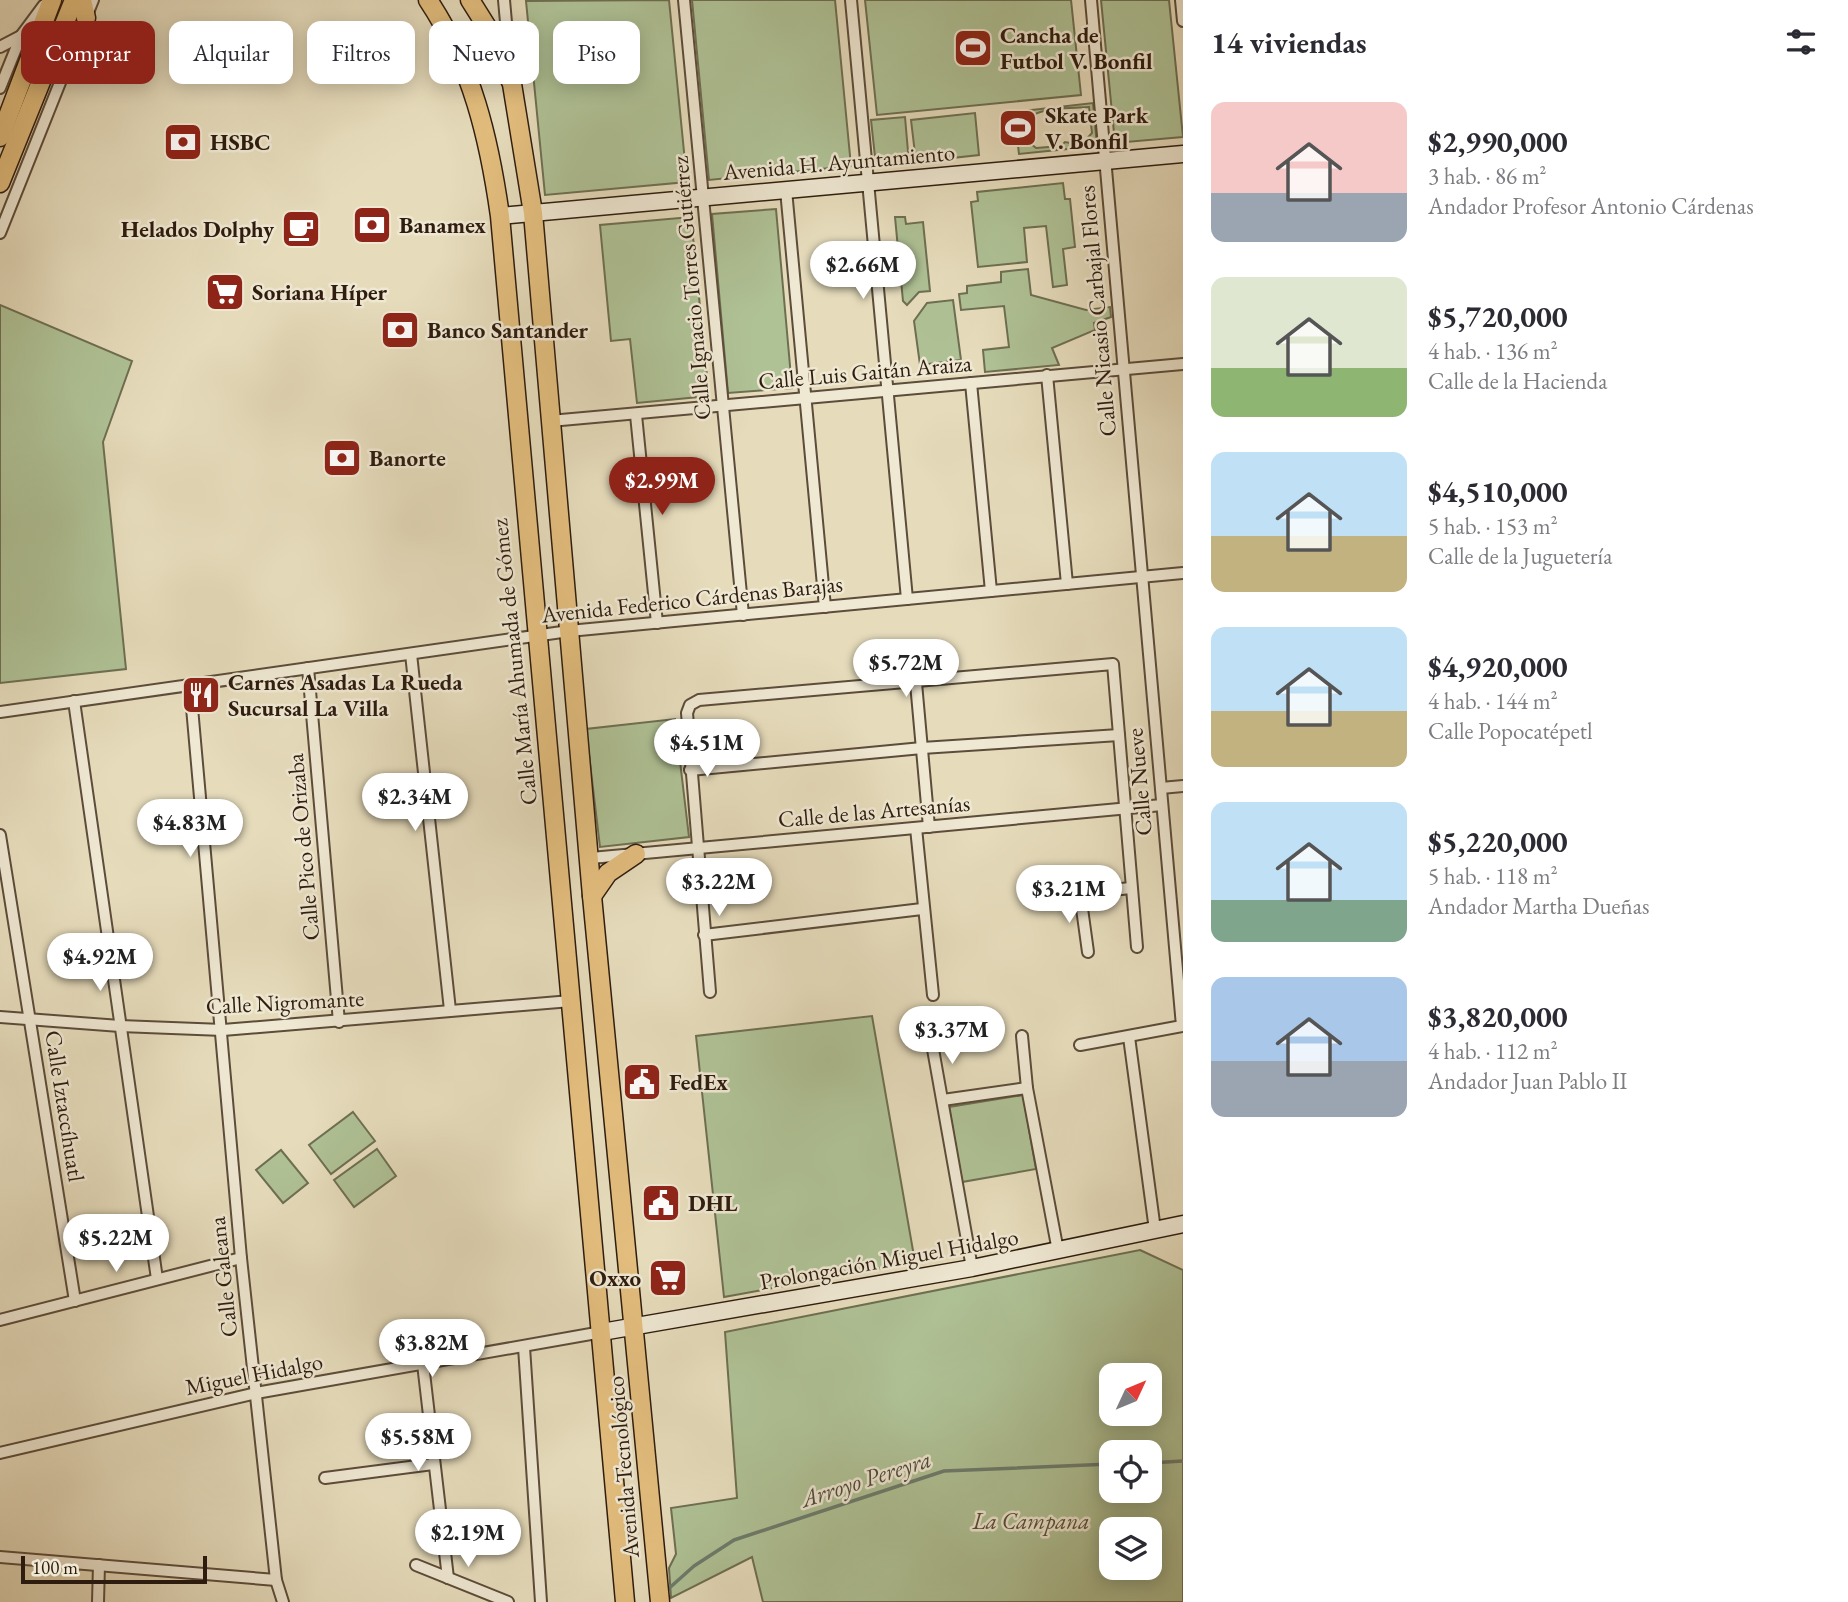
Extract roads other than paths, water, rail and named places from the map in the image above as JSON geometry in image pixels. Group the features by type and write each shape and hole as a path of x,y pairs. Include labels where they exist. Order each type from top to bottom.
{"main road":[{"path":"0,136 50,0"},
{"path":"0,183 74,0"},
{"name":"Calle María Ahumada de Gómez","path":"428,0 446,27 469,75 483,122 499,216 602,1332"},
{"path":"470,0 482,21"},
{"path":"512,84 533,213 592,896 607,1022 634,1328"},
{"path":"592,896 608,873 636,854"},
{"path":"575,1029 607,1022"},
{"name":"Avenida Tecnológico","path":"634,1328 659,1595"},
{"name":"Avenida Tecnológico","path":"602,1332 625,1602"}],"street":[{"path":"34,21 50,0"},
{"path":"0,233 84,9 93,0"},
{"path":"504,0 506,21"},
{"name":"Calle Ignacio Torres Gutiérrez","path":"684,0 743,615"},
{"path":"851,0 906,599"},
{"name":"Calle Nicasio Carbajal Flores","path":"1091,0 1142,577"},
{"path":"1181,0 1183,21"},
{"path":"0,47 21,36"},
{"path":"0,88 21,38"},
{"name":"Avenida H. Ayuntamiento","path":"499,216 1183,154"},
{"path":"786,190 825,607"},
{"name":"Calle Luis Gaitán Araiza","path":"550,421 1183,364"},
{"path":"1048,375 1067,584"},
{"path":"971,383 991,591"},
{"path":"636,415 657,623"},
{"name":"Avenida Federico Cárdenas Barajas","path":"0,712 569,631 1183,573"},
{"name":"Calle Nueve","path":"1142,577 1182,1026"},
{"path":"411,653 450,1010"},
{"path":"710,992 696,848 687,713 690,705 699,700 1113,664 1123,809 1137,947"},
{"name":"Calle Pico de Orizaba","path":"307,668 340,1022"},
{"path":"916,683 929,827"},
{"name":"Calle Galeana","path":"190,685 223,1030 241,1258 276,1580 283,1602"},
{"path":"74,701 157,1279"},
{"path":"690,770 922,748 1119,735"},
{"path":"1161,788 1183,786"},
{"name":"Calle de las Artesanías","path":"590,858 1162,805"},
{"path":"916,828 922,909 933,995"},
{"name":"Calle Iztaccíhuatl","path":"0,835 75,1301"},
{"path":"1088,952 1080,894 1130,888"},
{"path":"704,935 922,909"},
{"name":"Calle Nigromante","path":"0,1017 223,1030 571,1001"},
{"path":"1080,1045 1182,1026"},
{"path":"1021,1036 1027,1088 1058,1251"},
{"path":"1129,1037 1156,1230"},
{"path":"931,1038 972,1268"},
{"path":"943,1100 1027,1088"},
{"name":"Prolongación Miguel Hidalgo","path":"602,1332 972,1268 1183,1224"},
{"path":"0,1320 241,1258"},
{"name":"Miguel Hidalgo","path":"0,1453 256,1393 602,1332"},
{"path":"524,1347 541,1602"},
{"path":"423,1364 448,1578"},
{"path":"326,1478 433,1464"},
{"path":"0,1557 276,1580"},
{"path":"99,1565 99,1602"},
{"path":"416,1565 508,1602"}],"waterway":[{"name":"Arroyo Pereyra","path":"1162,1462 1183,1461"},
{"name":"Arroyo Pereyra","path":"666,1591 694,1566 734,1540 944,1471 1099,1465"}],"place":[{"name":"Cancha de Futbol V. Bonfil","path":"973,48"},
{"name":"Skate Park V. Bonfil","path":"1018,128"},
{"name":"HSBC","path":"183,142"},
{"name":"Banamex","path":"372,225"},
{"name":"Helados Dolphy","path":"301,229"},
{"name":"Soriana Híper","path":"225,292"},
{"name":"Banco Santander","path":"400,330"},
{"name":"Banorte","path":"342,458"},
{"name":"Carnes Asadas La Rueda Sucursal La Villa","path":"201,695"},
{"name":"FedEx","path":"642,1082"},
{"name":"DHL","path":"661,1203"},
{"name":"Oxxo","path":"668,1278"}],"park label":[{"name":"La Campana","path":"1031,1521"}]}
